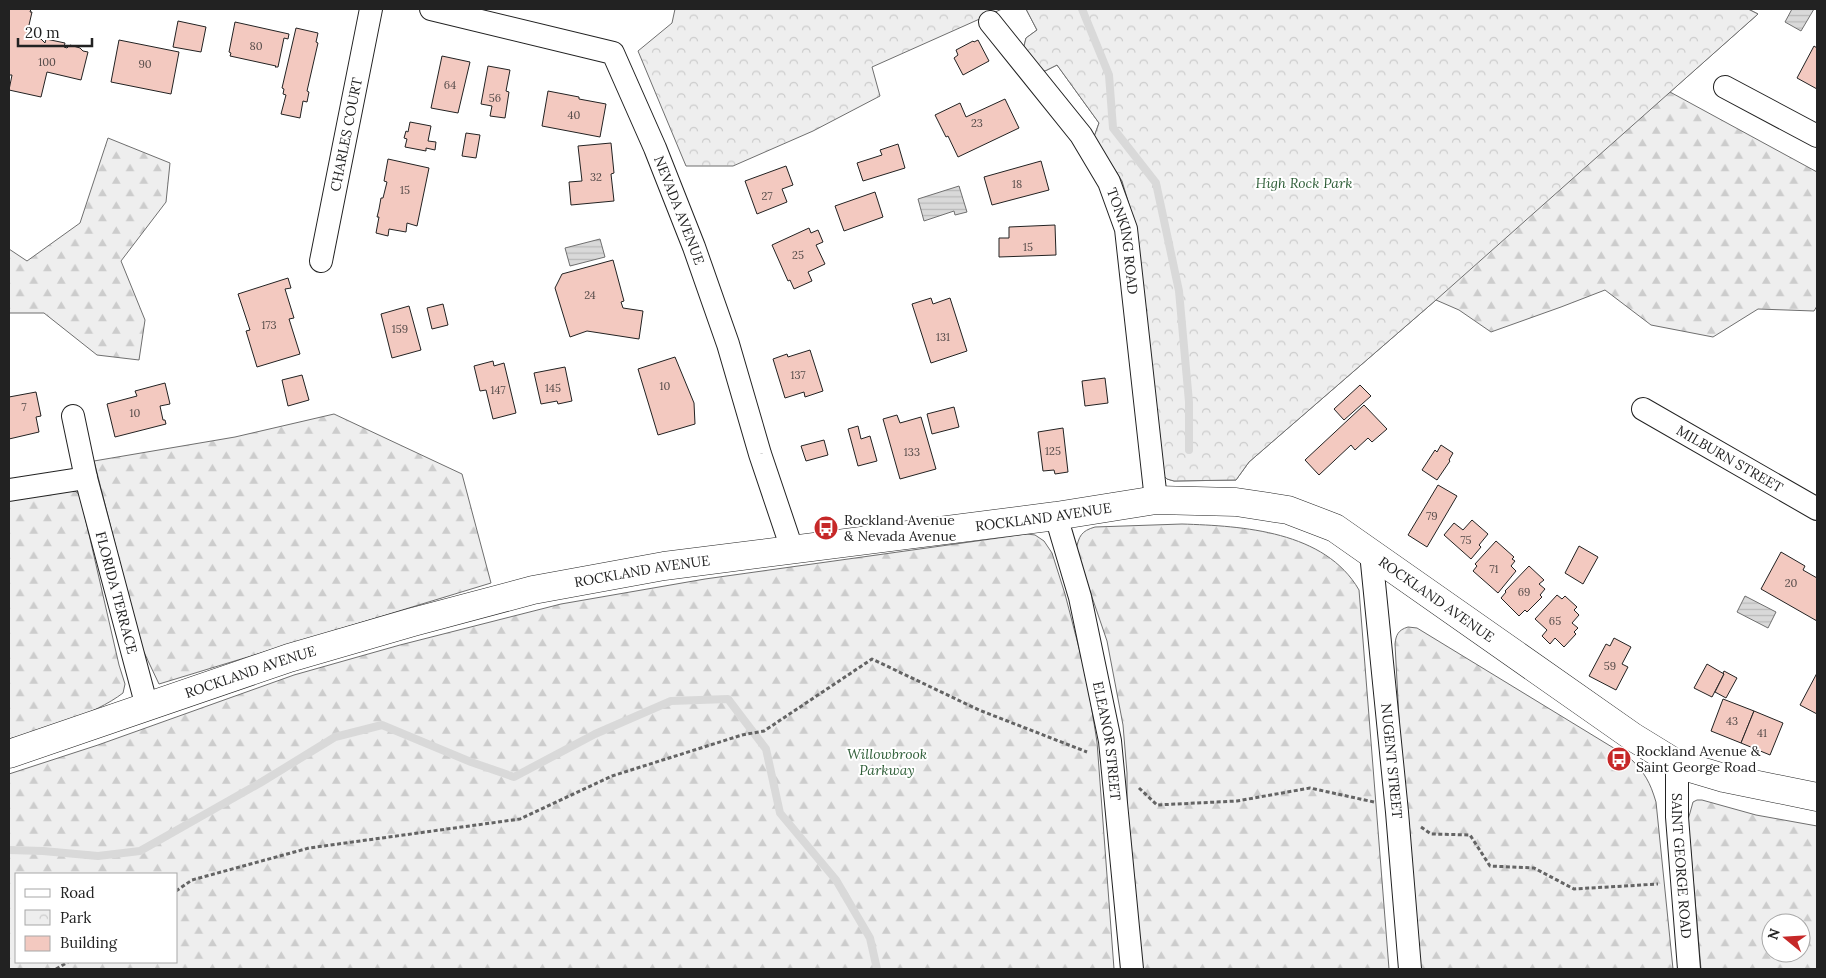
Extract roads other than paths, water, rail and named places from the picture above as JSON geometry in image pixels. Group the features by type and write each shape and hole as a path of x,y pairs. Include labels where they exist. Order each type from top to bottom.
{"street":[{"name":"CHARLES COURT","path":"321,261 372,9"},
{"name":"NEVADA AVENUE","path":"431,9 613,53 655,148 694,247 728,344 760,454 792,549"},
{"name":"TONKING ROAD","path":"990,22 1081,135 1109,182 1126,229 1156,500"},
{"path":"1725,87 1817,136"},
{"name":"MILBURN STREET","path":"1643,409 1817,509"},
{"name":"FLORIDA TERRACE","path":"73,416 86,478 147,707"},
{"path":"9,490 86,478"},
{"name":"ROCKLAND AVENUE","path":"9,754 289,658 523,592 664,566 1056,516 1156,500 1236,502 1288,510 1335,528 1633,737 1677,764 1724,778 1817,797"},
{"name":"ELEANOR STREET","path":"1056,516 1080,597 1110,741 1132,969"},
{"name":"NUGENT STREET","path":"1372,553 1410,969"},
{"name":"SAINT GEORGE ROAD","path":"1677,764 1677,817 1689,969"}],"waterway":[{"path":"1082,9 1109,75 1113,128 1156,183 1179,291 1189,402 1189,450"},
{"path":"9,850 98,856 140,851 260,783 335,737 382,725 471,762 514,777 595,734 671,701 728,699 766,749 780,813 836,880 870,938 877,969"}],"place":[{"name":"Rockland Avenue & Nevada Avenue","path":"826,528"},
{"name":"Rockland Avenue & Saint George Road","path":"1619,759"}],"park label":[{"name":"High Rock Park","path":"1304,183"},
{"name":"Willowbrook Parkway","path":"887,762"}]}
